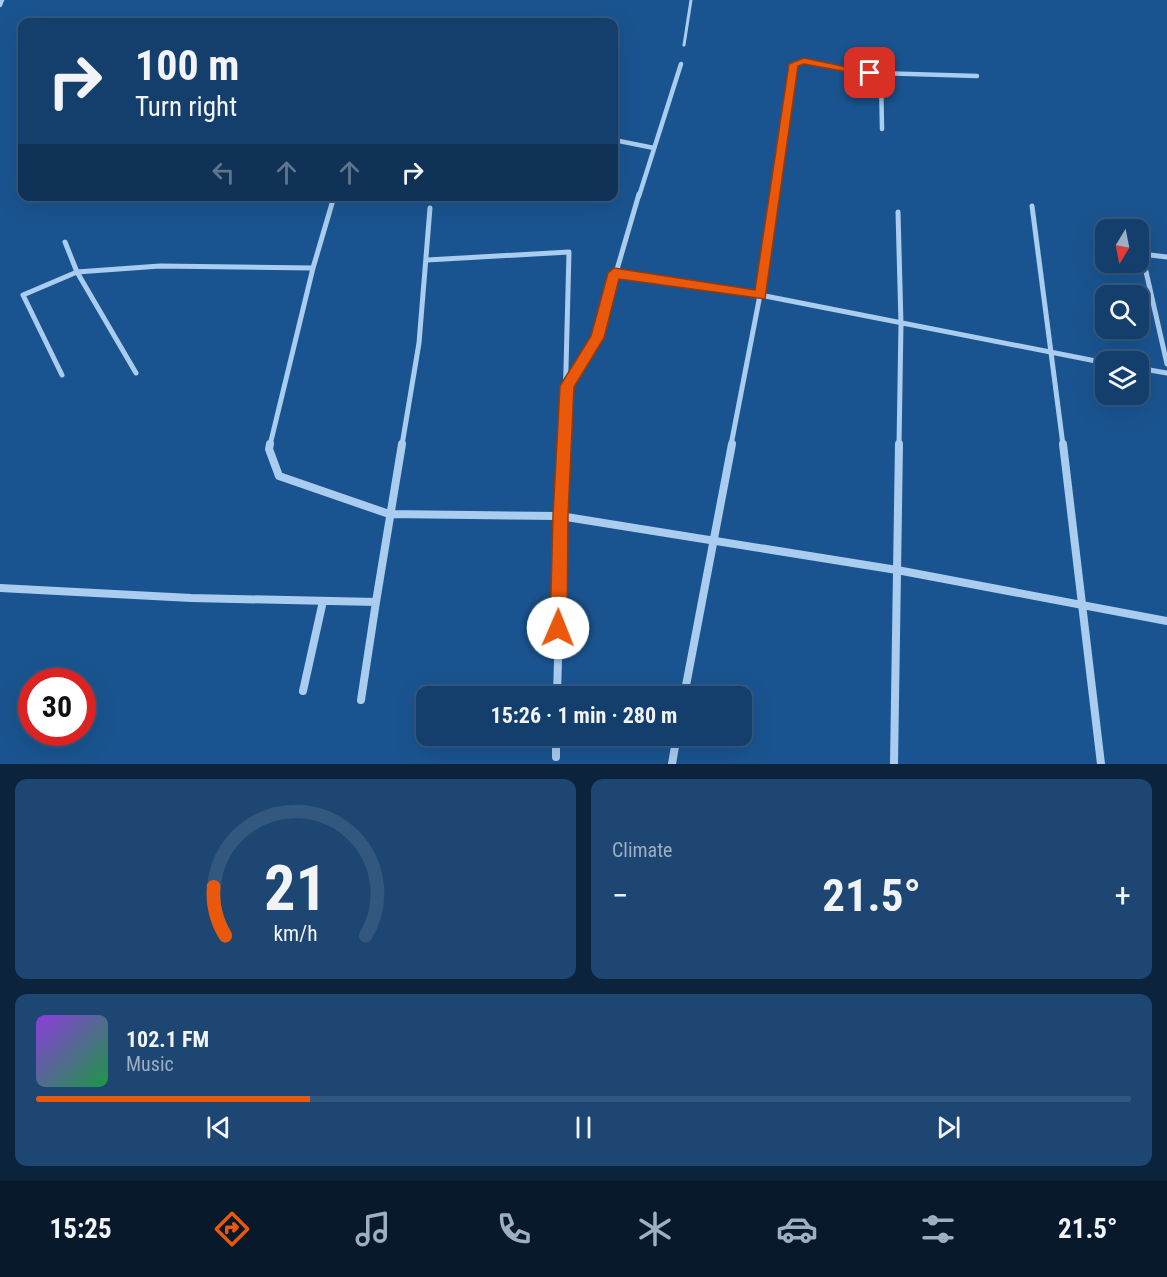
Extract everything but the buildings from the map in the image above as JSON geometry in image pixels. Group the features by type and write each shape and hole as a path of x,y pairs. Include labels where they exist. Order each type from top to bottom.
{"street":[{"path":"0,5 2,0"},
{"path":"686,686 760,295 794,64 804,61 870,73 977,76"},
{"path":"567,386 597,338 614,273 681,64"},
{"path":"870,73 881,77 882,129"},
{"path":"618,141 654,148"},
{"path":"333,201 313,268 269,449 279,476 389,514 560,516 897,570 1167,621"},
{"path":"1032,206 1053,353 1080,606 1101,764"},
{"path":"361,700 389,514 419,343 430,208"},
{"path":"894,764 901,324 898,212"},
{"path":"64,242 77,272 136,373"},
{"path":"427,260 569,252 567,386 560,516 557,686"},
{"path":"1167,257 1142,254 1167,364"},
{"path":"62,375 23,295 77,272 160,266 313,268"},
{"path":"614,273 760,295 1095,361"},
{"path":"1149,370 1167,373"},
{"path":"0,588 191,598 376,602"},
{"path":"303,691 323,601"},
{"path":"556,746 556,757"},
{"path":"672,764 675,746"}],"lane":[{"path":"684,45 691,0"}],"route":[{"path":"558,628 560,516 567,386 597,338 614,273 760,295 794,64 804,61 870,73"}]}
